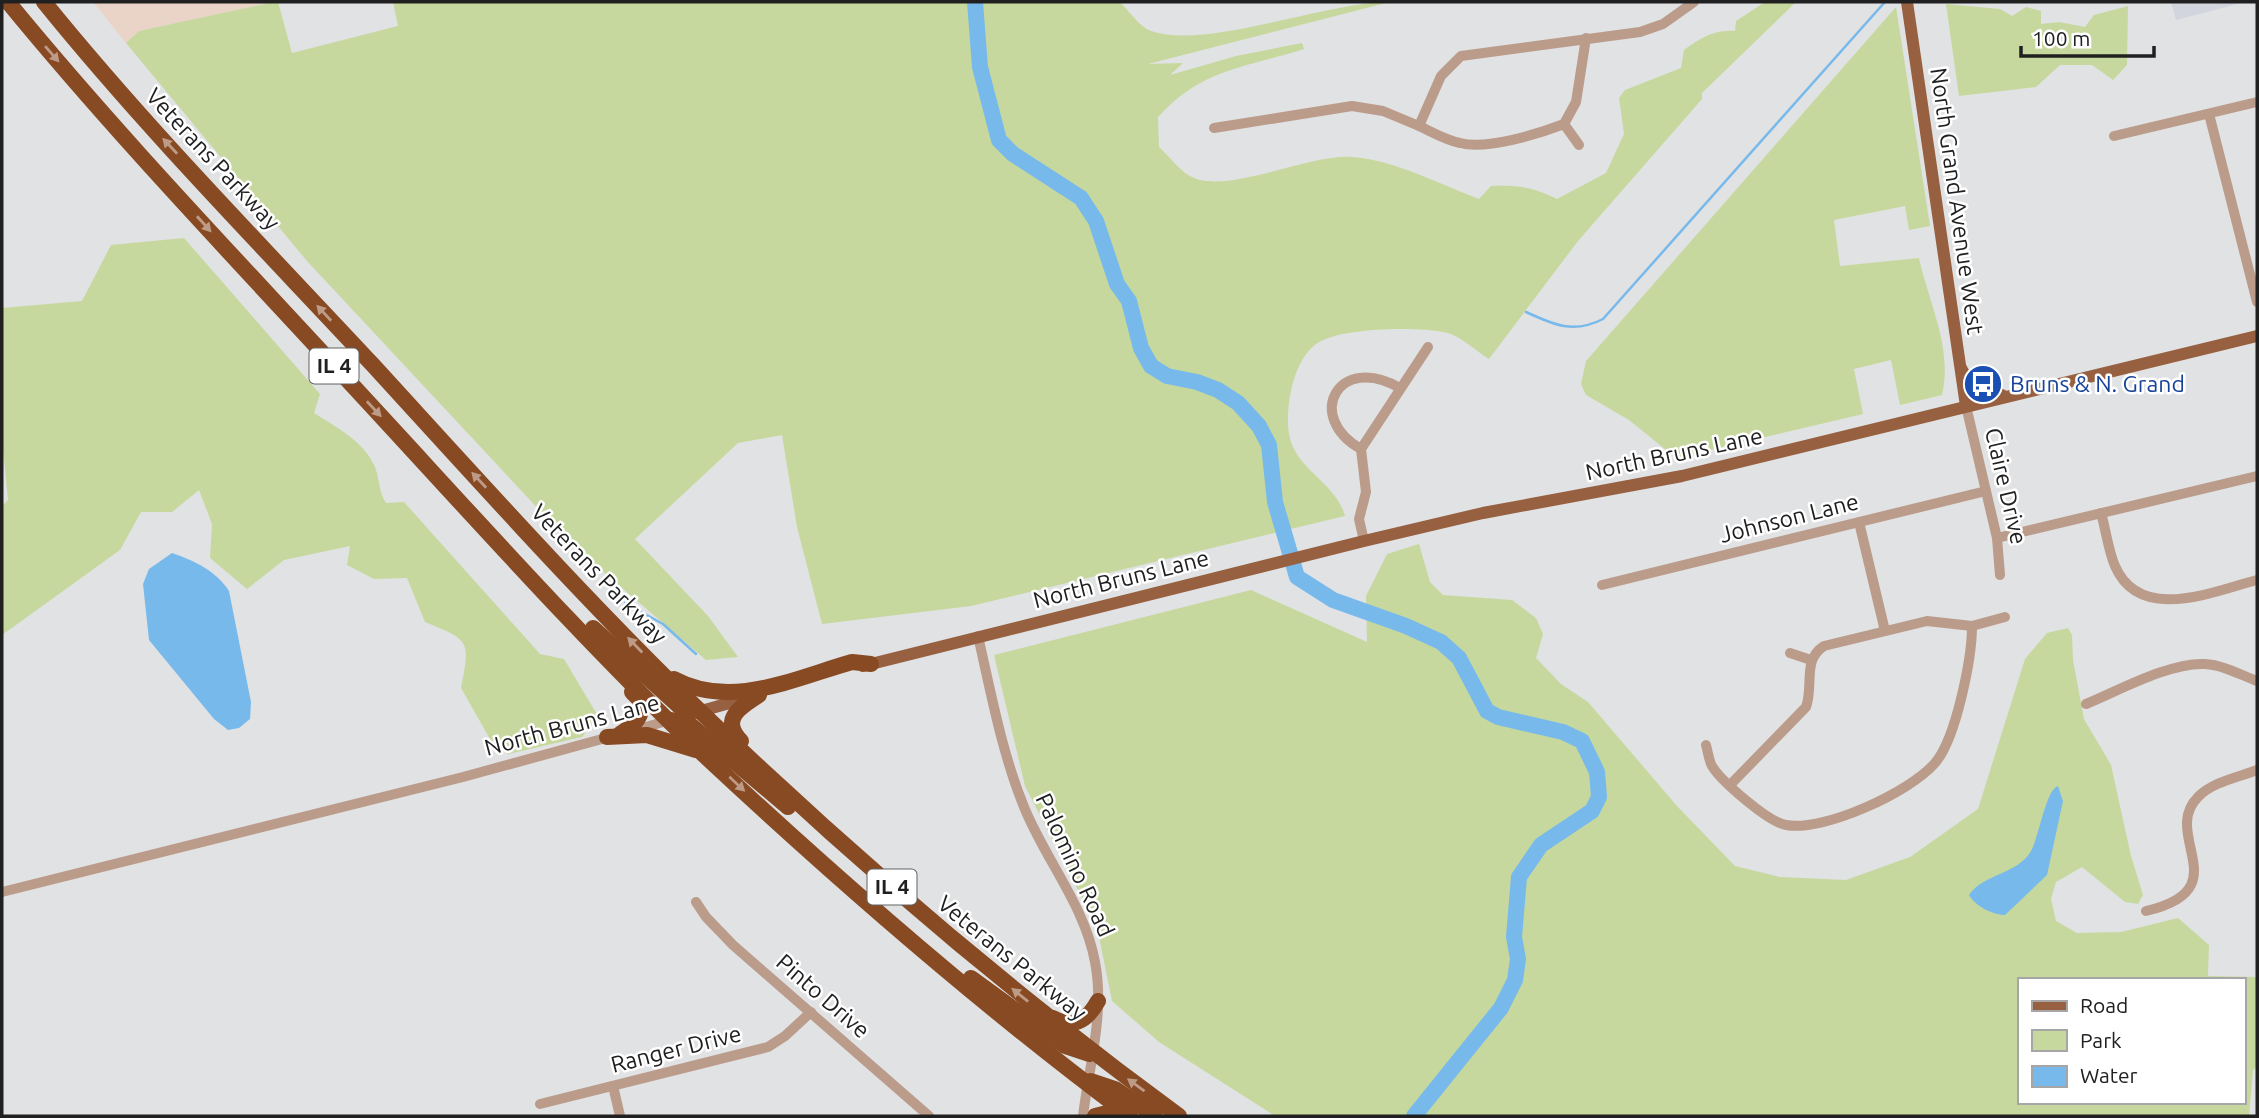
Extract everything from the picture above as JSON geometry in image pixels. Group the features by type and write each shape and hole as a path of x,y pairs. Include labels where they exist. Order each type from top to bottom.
{"highway":[{"name":"IL 4","path":"9,2 124,136 505,550 704,754 883,916 1128,1115"},
{"name":"Veterans Parkway","path":"44,2 261,245 561,569 700,711 838,840 1092,1053 1179,1116"},
{"path":"505,550 673,701 684,709 700,711"},
{"path":"550,598 564,624 640,700 640,717 613,736"},
{"path":"661,672 699,690 724,694 852,662 871,664"},
{"path":"759,695 734,713 732,729 808,802 838,840"},
{"path":"670,720 688,723 820,832 856,855"},
{"path":"613,736 660,737 704,754"},
{"path":"883,916 1065,1046 1080,1053 1092,1053"},
{"path":"1042,1012 1062,1022 1077,1023 1088,1017 1098,1001"},
{"path":"1087,1083 1096,1081 1105,1084 1155,1116"},
{"path":"1095,1116 1111,1112 1128,1115"}],"main road":[{"name":"North Grand Avenue West","path":"1907,2 1966,406"},
{"name":"North Bruns Lane","path":"670,720 978,636 1316,552 1482,513 1682,476 2257,336"},
{"path":"1959,364 1964,374 1977,386 2007,396"}],"street":[{"path":"1419,126 1441,76 1461,56 1655,27 1694,2"},
{"path":"1214,128 1352,106 1383,111 1462,144 1475,145 1542,132 1563,124 1576,102 1586,38"},
{"path":"2114,136 2257,102"},
{"path":"2209,114 2257,302"},
{"path":"1563,124 1579,145"},
{"path":"1364,541 1359,519 1366,492 1361,449 1428,348"},
{"path":"1361,449 1349,442 1334,422 1332,403 1336,394 1350,380 1367,375 1377,376 1400,388"},
{"name":"Claire Drive","path":"1966,406 2001,557 2000,575"},
{"path":"1997,538 2257,476"},
{"name":"Johnson Lane","path":"1602,584 1986,491"},
{"path":"2101,513 2115,567 2125,581 2145,596 2171,600 2257,580"},
{"path":"1859,522 1885,631"},
{"path":"1731,784 1806,707 1810,697 1811,660 1814,652 1824,646 1927,621 1972,626 2005,617"},
{"path":"1706,746 1712,766 1764,817 1788,825 1801,825 1867,809 1926,771 1940,756 1967,680 1972,626"},
{"name":"Palomino Road","path":"978,636 1014,781 1035,832 1091,942 1098,1001 1083,1116"},
{"path":"1790,653 1811,660"},
{"path":"2086,704 2142,680 2195,664 2210,664 2257,681"},
{"name":"North Bruns Lane","path":"2,892 463,777 670,720"},
{"path":"2146,911 2174,902 2188,890 2194,869 2187,816 2196,799 2208,789 2257,770"},
{"name":"Pinto Drive","path":"696,901 717,930 926,1115"},
{"name":"Ranger Drive","path":"541,1104 768,1047 785,1036 811,1012"},
{"path":"612,1086 620,1116"}],"shaded area":[{"path":"93,2 274,2 139,31 126,43"},
{"path":"2171,2 2245,2 2176,20"}],"green space":[{"path":"278,2 292,53 398,26 393,2 1120,2 1147,29 1175,35 1234,30 1333,9 1390,2 1148,64 1183,63 1170,75 1236,56 1302,43 1304,49 1226,72 1192,88 1158,117 1159,147 1190,176 1205,181 1245,178 1313,162 1352,157 1401,168 1479,199 1491,186 1500,186 1533,189 1557,199 1606,173 1624,134 1619,98 1625,90 1681,68 1684,50 1708,35 1735,31 1736,21 1765,2 1796,2 1702,93 1702,99 1578,241 1489,359 1453,335 1419,329 1343,334 1327,338 1308,352 1292,385 1288,411 1289,434 1299,457 1333,494 1345,516 971,606 822,624 797,527 782,435 738,443 635,539 708,616 738,657 706,660 571,544 307,261 126,43 139,31"},
{"path":"1946,4 2000,9 2012,16 2026,7 2041,11 2041,24 2059,22 2085,27 2094,15 2128,6 2127,65 2113,80 2092,65 2060,65 2036,87 1959,96"},
{"path":"1896,7 1930,226 1909,230 1905,206 1834,220 1840,266 1919,258 1942,343 1945,378 1942,395 1900,405 1891,360 1854,369 1863,414 1676,458 1629,420 1586,395 1581,384 1586,361"},
{"path":"184,238 320,394 314,413 349,436 364,450 375,467 386,503 404,502 540,654 564,659 598,716 582,737 508,754 494,746 461,688 466,660 464,644 451,634 425,622 407,578 374,579 347,565 350,546 284,560 247,589 210,558 212,524 199,490 172,512 141,512 120,550 2,635 2,506 8,500 2,438 2,308 82,301 111,245"},
{"path":"1419,544 1430,582 1443,595 1512,600 1536,618 1543,634 1536,658 1561,684 1588,702 1677,806 1735,866 1780,877 1846,880 1910,857 1978,809 2025,659 2047,633 2068,628 2072,635 2073,660 2084,719 2111,765 2131,856 2143,895 2138,904 2125,902 2082,867 2056,882 2051,899 2056,921 2077,933 2121,932 2178,918 2209,945 2208,976 2257,977 2257,1067 2253,1070 2249,1116 1275,1116 1159,1042 1112,1001 1097,927 1025,786 994,655 1251,590 1367,642 1366,596 1387,554"}],"water":[{"path":"172,553 204,568 218,578 229,591 251,702 250,719 239,728 228,730 214,719 149,640 143,584 149,569"},
{"path":"2058,786 2063,801 2047,875 2005,915 1980,906 1969,895 1983,882 2025,859 2034,844 2050,795"}],"waterway":[{"path":"975,2 980,67 999,140 1013,154 1081,198 1096,221 1117,284 1129,301 1141,348 1151,366 1167,376 1197,382 1218,390 1238,403 1259,426 1269,445 1275,502 1297,577 1333,600 1406,626 1441,642 1459,658 1487,711 1498,717 1563,732 1582,741 1597,772 1599,797 1592,811 1541,845 1519,877 1514,937 1518,959 1515,980 1501,1008 1414,1116"},
{"path":"1526,312 1546,321 1573,327 1593,324 1603,319 1884,3"},
{"path":"625,603 663,624 696,654"}],"place":[{"name":"Bruns & N. Grand","path":"1983,384"}]}
